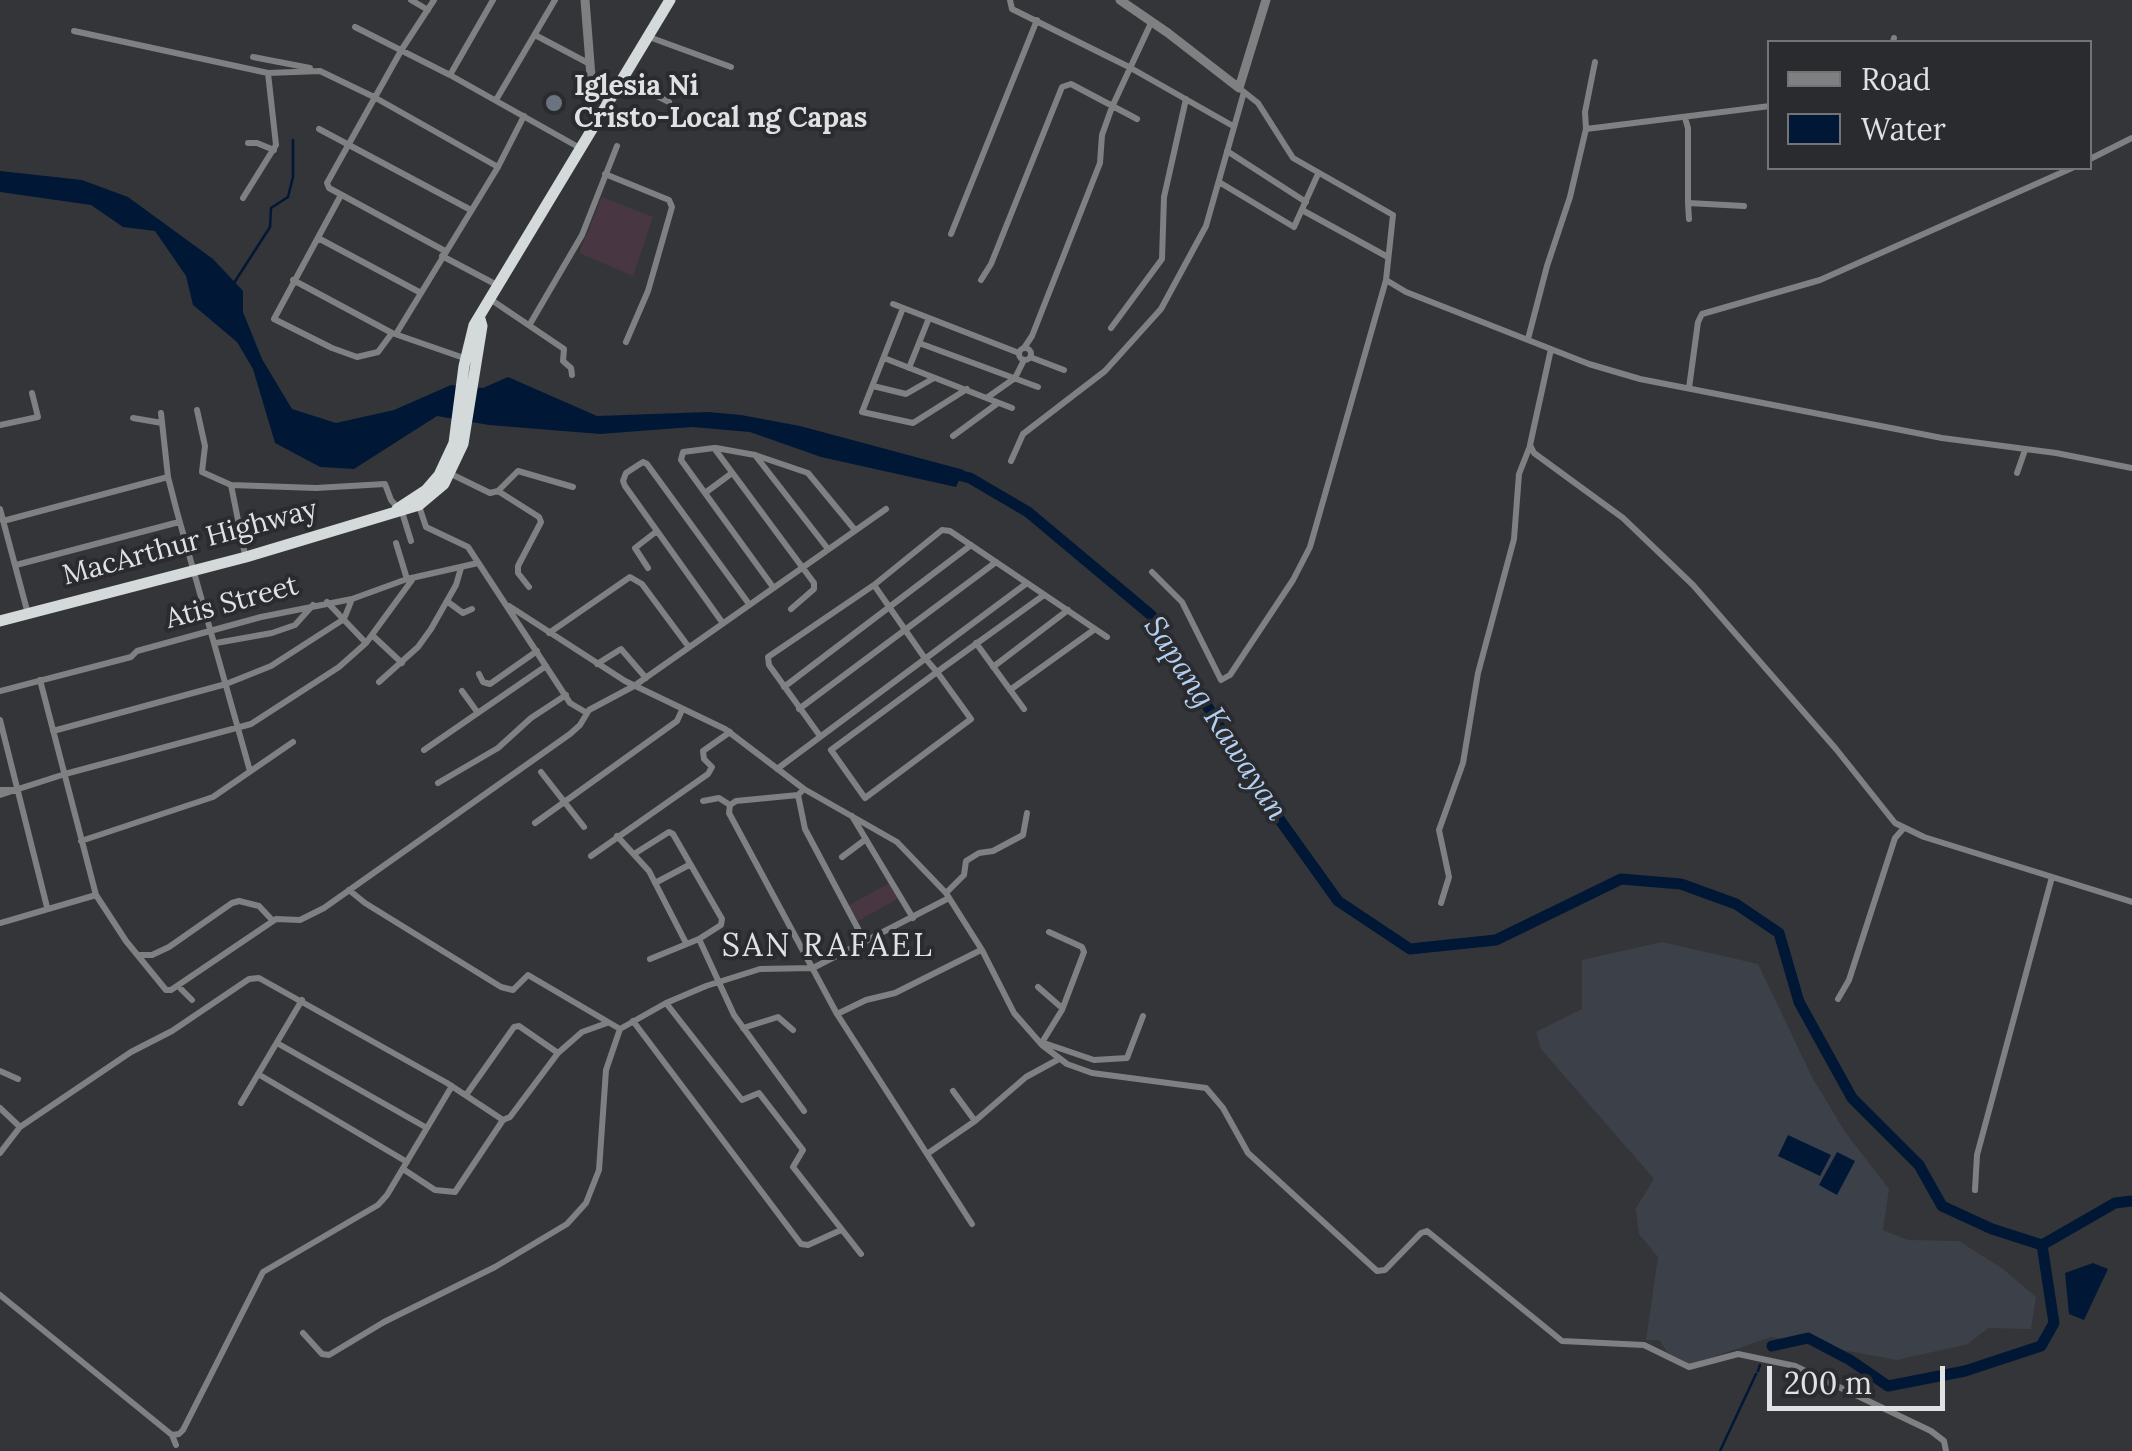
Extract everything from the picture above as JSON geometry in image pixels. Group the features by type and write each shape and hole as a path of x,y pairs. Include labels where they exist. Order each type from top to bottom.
{"highway":[{"name":"MacArthur Highway","path":"0,621 246,557 419,505 451,474 474,325 670,0"},
{"name":"MacArthur Highway","path":"398,511 426,490 458,443"}],"street":[{"path":"410,0 428,10"},
{"path":"434,0 327,183 329,188 497,285"},
{"path":"450,75 493,0"},
{"path":"496,100 555,0"},
{"path":"585,0 592,89 608,102"},
{"path":"1010,0 1012,8 1130,67 1233,126"},
{"path":"1120,0 1258,103 1293,158 1393,215 1386,280 1310,547 1230,675 1221,680 1182,602 1152,572"},
{"path":"1011,462 1024,434 1104,370 1160,309 1202,235 1266,0"},
{"path":"951,234 1036,20"},
{"path":"987,398 1015,378 1100,162 1102,135 1112,106 1151,23"},
{"path":"355,27 580,148"},
{"path":"74,31 268,73 316,70"},
{"path":"535,34 591,65"},
{"path":"648,36 732,68"},
{"path":"254,56 316,70 374,97 498,167"},
{"path":"1528,339 1570,197 1586,129 1585,112 1595,62"},
{"path":"242,198 274,150 277,135 268,73"},
{"path":"622,78 669,102"},
{"path":"981,280 991,264 1062,86 1071,84 1137,119"},
{"path":"1111,328 1162,259 1165,190 1186,99"},
{"path":"1586,129 1767,106"},
{"path":"341,195 274,318 357,357 378,352 394,333 498,167 524,116"},
{"path":"1685,118 1689,219"},
{"path":"319,129 469,209"},
{"path":"2092,158 2132,138"},
{"path":"248,143 274,150"},
{"path":"530,324 582,235 618,146"},
{"path":"1226,151 1306,202"},
{"path":"1689,388 1702,314 1820,280 2068,170"},
{"path":"606,174 669,200 672,207 648,291 626,342"},
{"path":"1219,182 1294,227 1318,174"},
{"path":"1688,203 1744,206"},
{"path":"1302,210 1386,256"},
{"path":"318,238 421,293"},
{"path":"293,280 394,333 468,364"},
{"path":"1386,280 1406,292 1600,368 1942,438 2132,468"},
{"path":"490,299 564,348 562,361 571,368 572,375"},
{"path":"893,304 1064,370"},
{"path":"903,308 862,412 914,423 967,390"},
{"path":"909,368 929,318"},
{"path":"919,343 1038,387"},
{"path":"1440,903 1449,877 1439,830 1462,764 1478,673 1514,539 1520,474 1550,349"},
{"path":"884,358 1012,408"},
{"path":"873,386 906,394 934,378"},
{"path":"0,425 38,416 32,393"},
{"path":"953,436 999,402"},
{"path":"198,410 205,446 202,472 231,485 316,488 385,484 412,540"},
{"path":"161,412 168,477 179,522 250,771"},
{"path":"133,418 162,422"},
{"path":"1530,445 1547,465 1629,523 1693,585 1902,829 2132,902"},
{"path":"714,448 815,586 791,608"},
{"path":"773,587 705,494 680,456 683,452 714,448 755,455 808,473 855,530"},
{"path":"2016,473 2025,450"},
{"path":"755,455 828,549"},
{"path":"722,622 623,481 626,474 643,462 749,604"},
{"path":"451,474 490,493 498,491 518,471 573,487"},
{"path":"705,494 732,472"},
{"path":"4,522 168,477"},
{"path":"231,485 246,557"},
{"path":"498,491 541,522 518,566 518,573 528,587"},
{"path":"419,505 426,527 468,547 570,703 587,712"},
{"path":"0,509 28,614"},
{"path":"40,680 96,896 115,927 166,990 178,986 280,917 304,920 349,890 570,734 587,712 646,678 886,509"},
{"path":"16,565 179,522"},
{"path":"648,568 635,548 657,530"},
{"path":"820,736 769,665 768,658 874,584 942,530 950,531 1107,637"},
{"path":"0,793 251,724 296,697 366,643 410,579 396,543"},
{"path":"784,687 971,545"},
{"name":"Atis Street","path":"0,690 314,605 352,599 478,562"},
{"path":"800,708 996,562"},
{"path":"379,682 424,638 448,602 462,568"},
{"path":"550,633 630,577 642,584 688,646"},
{"path":"777,769 1027,583"},
{"path":"874,584 924,657 936,672 971,720 864,798 831,750 936,672 1044,594"},
{"path":"54,731 226,684 271,666 344,619 352,599"},
{"path":"326,602 366,643"},
{"path":"448,602 463,613 472,609"},
{"path":"216,643 272,634 295,625 314,605"},
{"path":"509,606 634,686 730,732 801,792 851,814 897,842 948,895 1014,1013 1059,1059 1092,1072 1206,1088 1227,1114 1248,1153 1377,1272 1427,1232 1562,1341 1644,1345 1689,1367 1738,1354 1795,1366 1931,1431 1944,1441 1946,1451"},
{"path":"993,667 1068,610"},
{"path":"1010,690 1095,629"},
{"path":"372,635 402,663"},
{"path":"976,643 1024,710"},
{"path":"597,664 621,649 646,678"},
{"path":"479,674 490,684 537,651"},
{"path":"424,750 546,666"},
{"path":"462,691 478,713"},
{"path":"438,783 498,748 531,718 566,695"},
{"path":"534,824 677,721 682,710"},
{"path":"0,720 47,908"},
{"path":"591,856 708,774 712,767 704,759 703,750 730,732"},
{"path":"81,841 212,796 293,742"},
{"path":"541,772 584,827"},
{"path":"801,792 736,801 730,805 729,813 837,1014 972,1224"},
{"path":"801,792 805,830 865,942"},
{"path":"703,801 719,798 730,805"},
{"path":"851,814 913,918"},
{"path":"303,1333 328,1356 567,1224 592,1192 599,1170 606,1070 620,1029 666,1003 717,982 760,969 813,968 913,918 948,895 964,875 966,861 979,852 994,852 1023,835 1028,814"},
{"path":"1838,1000 1895,838 1902,829"},
{"path":"634,854 669,832 722,919 721,925 699,939 650,959"},
{"path":"618,836 655,883 686,943"},
{"path":"842,857 866,839"},
{"path":"655,883 689,866"},
{"path":"1975,1190 1978,1156 2052,876"},
{"path":"349,890 501,987 513,990 528,976 620,1029"},
{"path":"0,923 96,896"},
{"path":"144,963 232,902 239,900 259,906 273,921"},
{"path":"1042,1043 1062,1008 1083,949 1049,932"},
{"path":"699,939 742,1028 804,1111"},
{"path":"837,1014 866,1000 895,993 982,950"},
{"path":"138,955 152,955"},
{"path":"0,1153 20,1127 249,979 265,980 302,1000 452,1086 503,1120"},
{"path":"178,986 192,1000"},
{"path":"1038,987 1062,1008"},
{"path":"240,1104 302,1000"},
{"path":"666,1003 742,1100 759,1094 803,1150 792,1167 861,1254"},
{"path":"1042,1043 1094,1060 1128,1058 1144,1016"},
{"path":"742,1028 778,1017 794,1030"},
{"path":"633,1021 802,1244 842,1230"},
{"path":"258,1074 405,1166 435,1190 455,1192 503,1120 510,1117 558,1053 582,1032 607,1023"},
{"path":"466,1096 514,1027 519,1026 558,1053"},
{"path":"277,1043 427,1128"},
{"path":"927,1154 975,1122 1026,1077 1059,1059"},
{"path":"0,1071 18,1079"},
{"path":"172,1435 183,1430 263,1272 378,1205 452,1086"},
{"path":"953,1091 975,1122"},
{"path":"0,1108 20,1127"},
{"path":"0,1295 172,1435 176,1444"}],"shaded area":[{"path":"602,197 653,217 633,276 579,253"},
{"path":"891,882 899,898 858,921 848,906"},
{"path":"1662,942 1758,964 1812,1077 1845,1132 1889,1189 1883,1230 1908,1240 1959,1241 2003,1269 2036,1297 2031,1329 1988,1328 1968,1344 1897,1360 1771,1337 1690,1365 1667,1352 1659,1340 1646,1340 1658,1257 1639,1234 1636,1208 1654,1179 1541,1049 1536,1032 1582,1009 1582,960"}],"water":[{"path":"0,171 82,180 128,197 213,259 243,291 243,312 262,359 292,409 336,423 394,410 451,385 483,388 508,377 597,416 708,412 741,415 800,426 964,470 956,487 821,457 750,432 692,427 600,434 489,425 437,416 354,469 320,467 275,443 253,369 237,342 193,305 186,276 155,231 123,227 91,205 0,192"},
{"path":"1788,1135 1831,1155 1820,1176 1778,1156"},
{"path":"1837,1152 1855,1161 1837,1195 1819,1185"},
{"path":"2093,1263 2108,1269 2084,1320 2069,1314 2065,1273"}],"waterway":[{"path":"234,283 270,227 271,208 288,197 293,177 293,140"},
{"name":"Sapang Kawayan","path":"949,473 970,478 1028,512 1151,615 1262,795 1338,901 1410,949 1496,940 1621,879 1681,884 1736,904 1779,933 1799,1002 1852,1098 1919,1165 1942,1206 1992,1229 2042,1245 2115,1203 2132,1201"},
{"path":"1772,1346 1808,1338 1888,1386 1965,1371 2041,1346 2054,1323 2042,1245"},
{"path":"1758,1371 1760,1365"},
{"path":"1720,1451 1756,1374"}],"place":[{"name":"Iglesia Ni Cristo-Local ng Capas","path":"554,103"}],"district":[{"name":"SAN RAFAEL","path":"828,947"}]}
